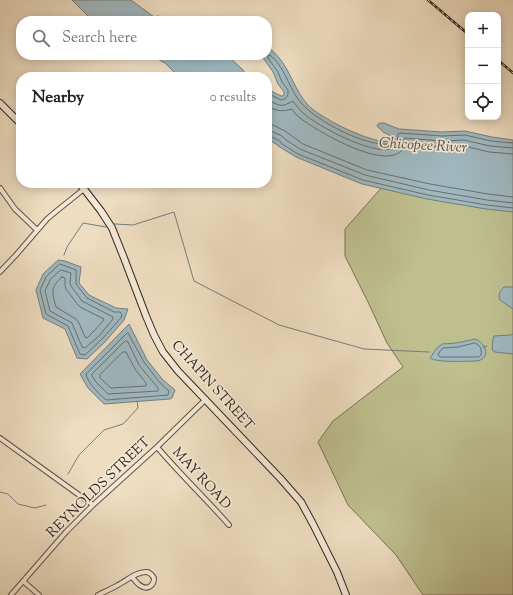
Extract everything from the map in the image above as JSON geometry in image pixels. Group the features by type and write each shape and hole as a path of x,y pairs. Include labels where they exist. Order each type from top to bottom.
{"main road":[{"path":"0,103 16,119"},
{"name":"CHAPIN STREET","path":"84,189 111,226 158,344 178,371 206,399 301,502 337,572 346,595"}],"street":[{"path":"0,188 15,209 37,230"},
{"path":"0,272 37,230 58,209 84,189"},
{"name":"REYNOLDS STREET","path":"11,595 66,532 206,399"},
{"path":"0,438 93,505"},
{"name":"MAY ROAD","path":"157,447 229,525"},
{"path":"98,595 132,577 145,572 149,573 154,578 154,582 152,585 145,588 139,585 132,577"},
{"path":"23,581 39,595"}],"green space":[{"path":"383,186 513,206 513,595 423,595 396,555 348,505 318,442 333,421 403,367 387,343 345,256 345,229"}],"water":[{"path":"72,0 131,0 153,16 88,16"},
{"name":"Chicopee River","path":"272,50 284,64 299,93 307,104 322,116 346,129 371,139 390,141 395,138 383,132 377,126 380,123 384,123 399,129 442,132 465,131 513,140 513,212 427,199 362,184 296,157 272,142 272,92 281,96 284,94 273,72 265,60 272,60"},
{"path":"159,60 232,60 245,72 174,72 165,63"},
{"path":"58,260 81,267 79,283 89,295 116,308 128,309 124,320 105,342 87,359 77,358 65,329 43,318 36,290 43,274"},
{"path":"504,287 513,287 513,309 500,300 499,296"},
{"path":"129,324 147,360 163,380 175,390 172,398 104,404 88,388 80,374"},
{"path":"513,334 513,354 495,352 492,350 494,336"},
{"path":"475,339 482,344 486,350 485,356 478,361 446,361 434,360 430,358 442,344 457,343"}],"waterway":[{"path":"113,224 133,225 174,212 194,281 279,325 364,349 429,352"},
{"path":"64,255 67,247 83,223 106,227 108,226"},
{"path":"483,347 487,346"},
{"path":"68,474 79,455 104,430 123,424 138,408 137,401"},
{"path":"0,492 8,494 18,504 35,508 46,505"}],"railway":[{"path":"428,0 465,31"},
{"path":"501,63 513,73"}]}
